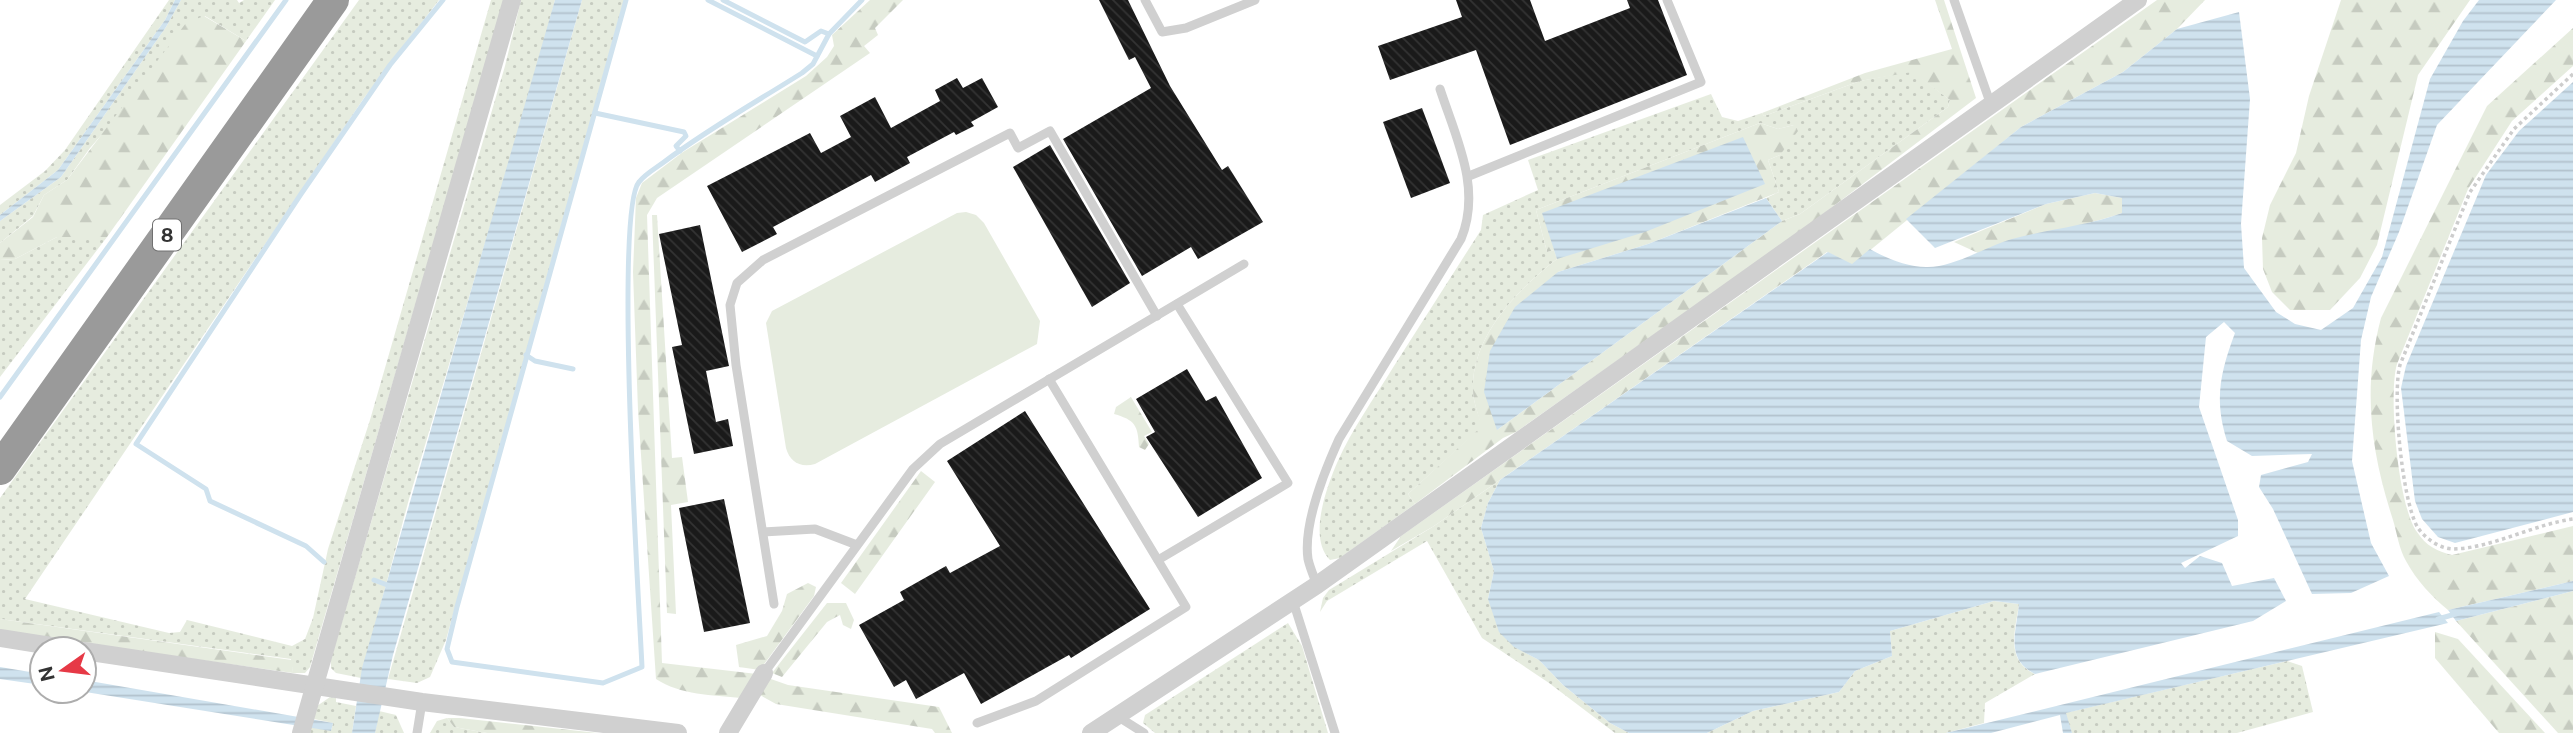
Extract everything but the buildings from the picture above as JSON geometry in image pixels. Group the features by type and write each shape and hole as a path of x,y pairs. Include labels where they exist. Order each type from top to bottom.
{"highway":[{"name":"8","path":"0,432 311,0"},
{"name":"8","path":"0,469 333,0"}],"street":[{"path":"303,725 512,0"},
{"path":"1091,733 1317,585 2138,0"},
{"path":"0,638 28,642"},
{"path":"98,653 422,702 678,733"},
{"path":"728,733 764,673"}],"lane":[{"path":"1145,0 1162,32 1186,28 1255,0"},
{"path":"1469,176 1700,82 1667,0"},
{"path":"1954,0 1992,106"},
{"path":"1317,585 1308,558 1313,514 1323,474 1339,439 1461,239 1469,221 1469,176 1440,89"},
{"path":"774,604 736,365 730,305 737,283 763,260 1010,133 1018,148 1050,131 1157,316"},
{"path":"764,673 913,469 940,444 1244,264"},
{"path":"1158,560 1288,483 1177,304"},
{"path":"977,723 1036,701 1186,607 1049,379"},
{"path":"763,533 815,529 857,545"},
{"path":"1293,601 1335,733"},
{"path":"417,733 422,702"},
{"path":"1117,716 1144,733"}],"path":[{"path":"2573,74 2514,129 2470,192 2400,365 2395,390 2410,508 2418,527 2430,540 2455,549 2573,519"}],"green space":[{"path":"169,0 175,0 165,20 58,170 0,215 0,205 45,171 65,150"},
{"path":"181,0 237,0 239,3 244,0 275,0 246,41 205,16 90,148 67,180 44,195 33,216 0,243 0,221 61,177 166,27"},
{"path":"359,0 439,0 364,98 25,599 169,633 180,632 187,620 292,646 305,639 313,618 328,549 370,420 491,0 504,0 310,667 305,673 293,673 291,659 0,619 0,498"},
{"path":"521,0 555,0 409,499 361,678 336,673 331,668 331,659 505,66"},
{"path":"582,0 624,0 446,640 430,677 417,683 388,679"},
{"path":"870,0 903,0 875,28 878,35 864,46 870,53 657,198 647,215 662,663 757,674 741,698 675,688 656,679 638,410 633,272 636,198 642,183 683,152 806,76 827,57 834,46 832,35"},
{"path":"1935,0 1944,0 1976,98 1802,230 1516,432 1503,438 1415,504 1408,494 1481,427 1473,395 1474,370 1488,333 1513,300 1557,259 1554,250 1547,252 1536,210 1760,123 1778,129 1794,125 1798,131 1780,155 1768,160 1779,192 1648,244 1558,272 1497,430 1782,221 1800,214 1948,107 1950,100 1912,72 1860,81 1764,116 1762,113 1865,73 1952,49"},
{"path":"2157,0 2205,0 2177,29 2123,72 2021,127 1852,265 1827,252 1434,526 1391,551 1401,536"},
{"path":"2341,0 2470,0 2418,75 2377,245 2360,278 2330,310 2290,310 2272,292 2263,269 2262,238 2270,205 2296,153 2309,96"},
{"path":"204,16 246,41 107,237 57,237 15,259 0,260 0,243 33,217 44,195 67,180 186,23"},
{"path":"2573,28 2573,66 2512,121 2468,189 2397,364 2394,379 2394,423 2400,476 2410,519 2424,541 2437,550 2452,555 2573,526 2573,581 2448,610 2425,588 2406,561 2385,495 2372,420 2375,344 2381,318 2487,106"},
{"path":"1912,71 1950,100 1948,107 1800,214 1782,221 1766,198 1779,192 1768,160 1780,155 1794,125 1778,129 1760,123 1536,210 1547,252 1554,250 1557,259 1513,300 1488,333 1474,370 1473,390 1482,427 1408,494 1415,504 1340,558 1330,560 1320,539 1321,513 1328,486 1343,450 1481,230 1483,215 1538,190 1528,160 1711,94 1722,117 1738,121 1762,113 1764,116 1860,81"},
{"path":"2095,193 2122,198 2122,213 2013,241 1978,253 1954,242 2046,204"},
{"path":"957,213 976,215 984,223 1040,321 1037,344 815,464 796,463 786,448 766,323 772,311"},
{"path":"652,215 657,215 672,458 682,457 688,502 671,505 676,614 667,613"},
{"path":"57,237 107,237 0,377 0,260 15,259"},
{"path":"1131,397 1152,432 1144,436 1149,444 1145,450 1139,447 1134,424 1114,414 1116,407"},
{"path":"921,471 935,482 855,594 841,583"},
{"path":"1500,480 1488,503 1481,528 1494,571 1488,599 1515,647 1539,660 1563,685 1610,723 1629,733 1615,733 1549,683 1482,638 1427,541 1327,601 1320,612 1323,598 1329,590 1434,526"},
{"path":"808,583 816,587 814,596 760,670 739,667 736,645 767,636 782,611 787,594"},
{"path":"2573,591 2573,733 2558,733 2456,621"},
{"path":"1994,601 2019,604 2014,635 2016,653 2019,661 2035,674 1985,703 1984,723 1946,733 1707,733 1753,711 1839,692 1855,671 1892,656 1890,631"},
{"path":"827,603 846,603 854,620 851,629 843,625 840,615 827,622 782,677 772,673"},
{"path":"0,619 292,660 293,673 98,646 98,635 28,636 0,632"},
{"path":"1288,623 1302,646 1328,733 1155,733 1143,723 1145,715"},
{"path":"2435,632 2458,639 2545,733 2499,733 2435,658"},
{"path":"2287,661 2302,666 2313,712 2237,733 2072,733 2065,713"},
{"path":"768,678 788,685 939,707 952,733 935,733 932,729 776,704 760,695"},
{"path":"330,697 336,698 336,702 356,706 352,733 310,733 311,727 331,731 333,723 314,719 317,706"},
{"path":"379,711 396,715 404,733 375,733"},
{"path":"447,718 454,727 487,733 430,733 437,721"},
{"path":"447,718 598,733 487,733 454,727"}],"water":[{"path":"175,0 181,0 166,27 61,177 0,221 0,215 58,170 165,20"},
{"path":"555,0 582,0 393,655 375,733 352,733 362,668"},
{"path":"2479,0 2556,0 2437,125 2399,232 2371,297 2361,340 2352,461 2371,543 2389,576 2351,593 2312,594 2273,509 2259,487 2261,475 2308,462 2312,454 2252,456 2227,441 2221,412 2220,387 2235,333 2224,322 2206,337 2199,407 2238,520 2238,536 2181,563 2185,568 2200,556 2222,563 2232,586 2274,578 2286,601 2253,621 2035,674 2019,661 2016,653 2019,604 1994,601 1890,631 1892,656 1855,671 1839,692 1753,711 1707,733 1629,733 1610,723 1563,685 1539,660 1514,647 1499,632 1488,599 1494,571 1481,528 1488,503 1500,480 1828,252 1852,264 1870,249 1904,264 1936,266 2012,239 2122,213 2122,198 2095,193 2046,204 1935,248 1906,219 2021,127 2123,72 2177,29 2239,12 2250,99 2241,224 2244,268 2276,312 2295,324 2321,330 2353,308 2382,257 2430,79 2463,21"},
{"path":"2573,82 2573,512 2455,543 2438,537 2422,519 2415,501 2401,388 2406,366 2486,175 2519,131"},
{"path":"1743,137 1765,184 1645,232 1557,259 1542,213"},
{"path":"1766,198 1782,221 1497,430 1484,392 1490,351 1515,307 1558,272 1648,244"},
{"path":"2573,581 2573,591 2456,621 2448,610"},
{"path":"2439,612 2448,623 2066,713 2072,733 2063,733 2060,715 1991,733 1946,733"},
{"path":"0,667 28,672 28,683 0,679"},
{"path":"98,682 333,723 331,731 98,694"}],"waterway":[{"path":"0,397 286,0"},
{"path":"324,562 306,546 210,501 206,489 136,444 301,194 390,65 443,0"},
{"path":"626,0 457,607 447,649 452,662 603,683 642,667 628,331 628,261 632,209 639,182 698,138 802,73 813,64 829,34 862,0"},
{"path":"708,0 817,56"},
{"path":"723,0 805,42 821,31 829,34"},
{"path":"595,113 684,132 686,136 676,146 680,151"},
{"path":"526,355 535,361 573,369"},
{"path":"374,580 390,586"},
{"path":"2438,619 2459,613"}]}
